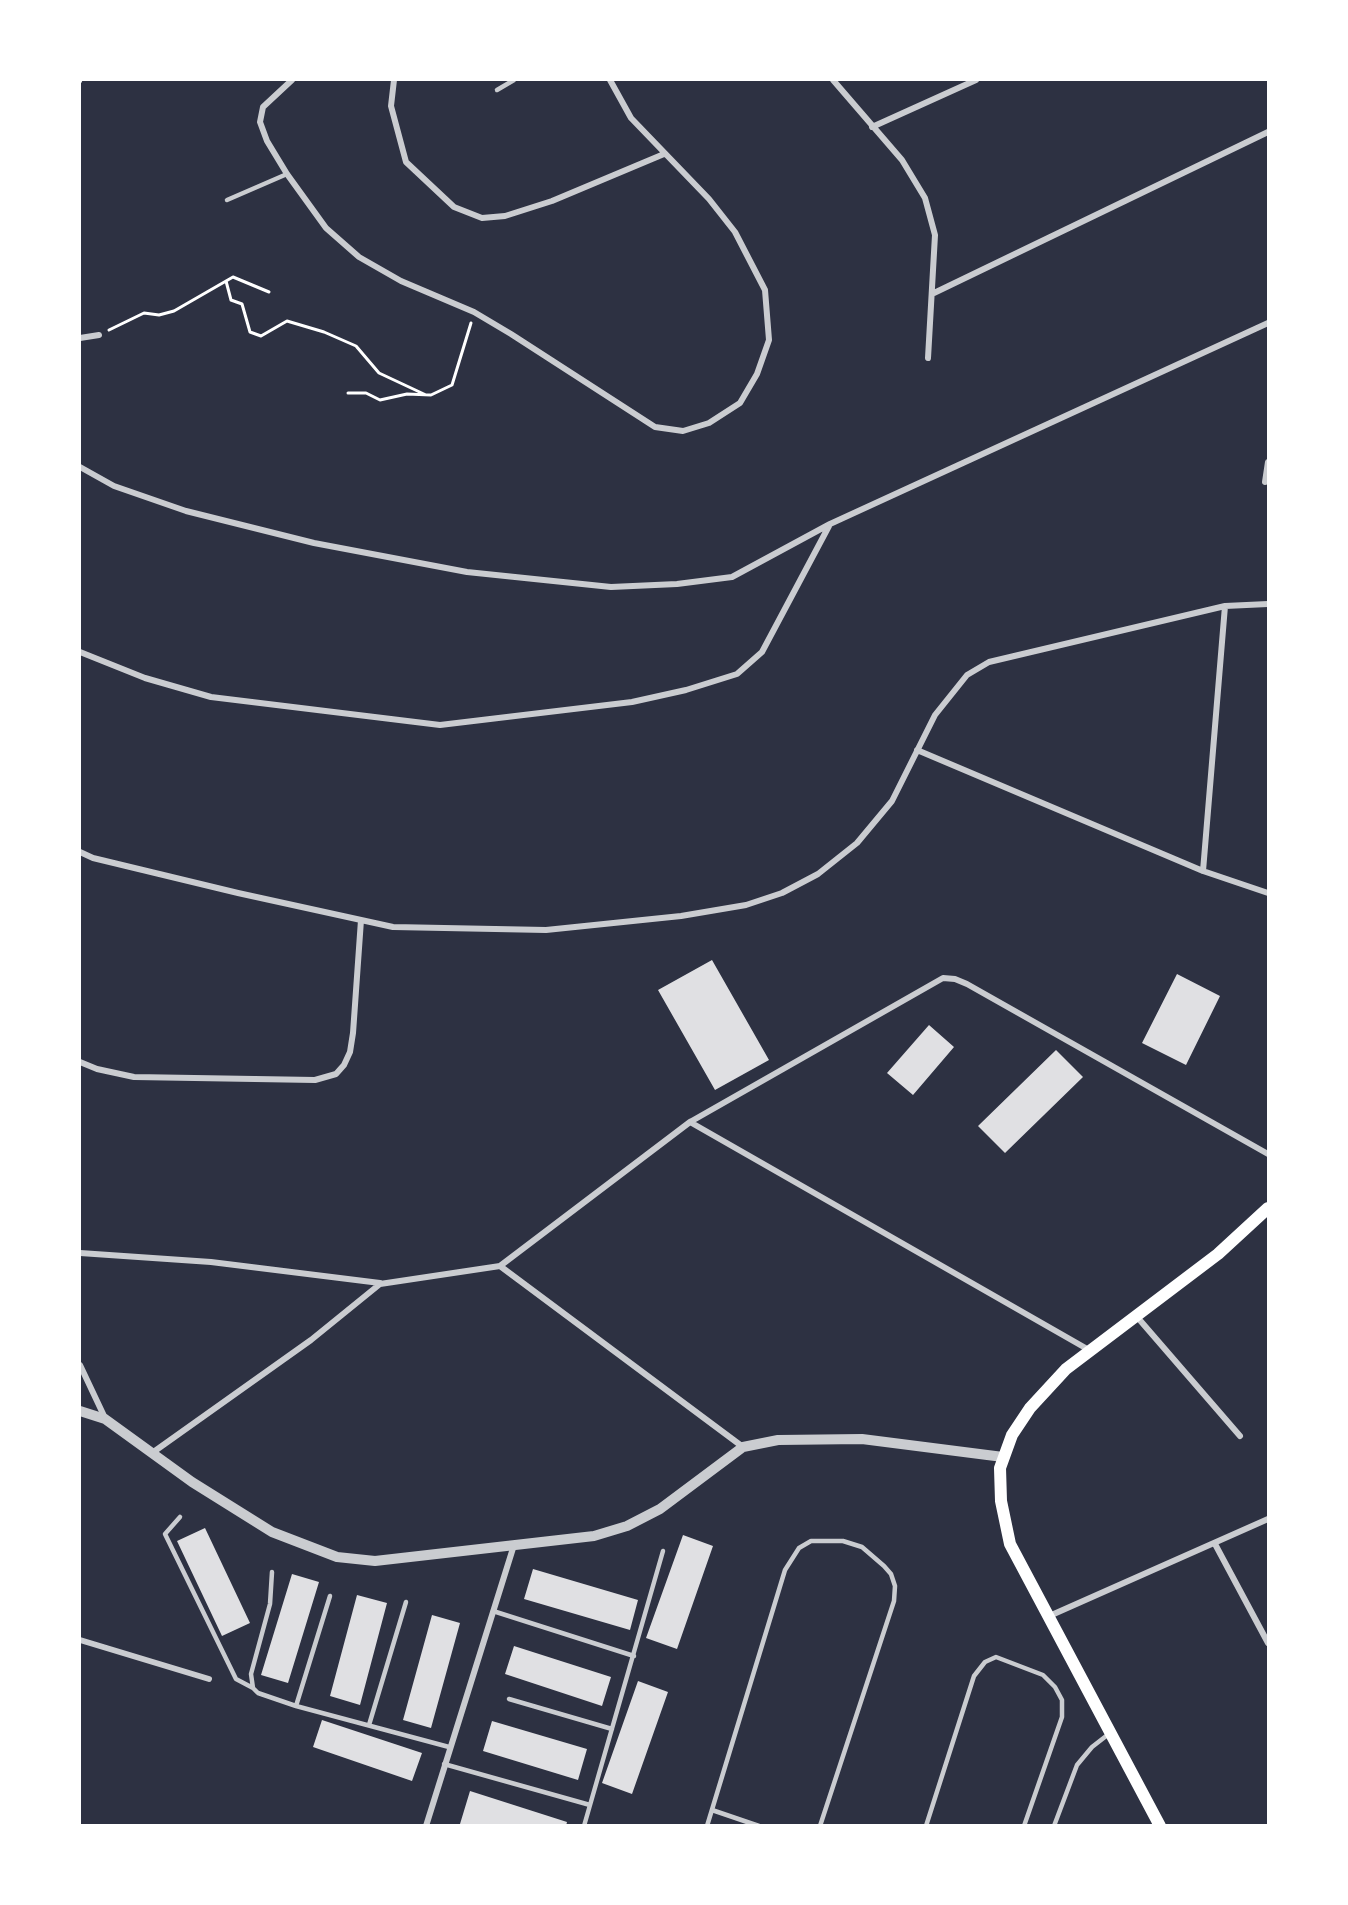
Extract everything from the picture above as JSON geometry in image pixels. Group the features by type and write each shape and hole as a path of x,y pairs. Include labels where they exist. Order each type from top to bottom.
{"main road":[{"path":"1160,1826 1010,1545 1000,1501 1000,1468 1012,1434 1030,1408 1060,1376 1089,1350 1138,1318 1218,1254 1269,1208"}],"street":[{"path":"292,80 263,107 260,122 267,141 287,174 326,228 359,257 401,280 474,312 548,355 655,427 683,431 710,423 740,403 757,374 769,340 765,290 735,232 709,199 631,118 610,80"},
{"path":"394,80 391,106 406,162 454,207 482,218 505,216 552,201 664,153"},
{"path":"833,80 902,160 925,198 936,235 928,358"},
{"path":"872,127 976,80"},
{"path":"934,293 1269,132"},
{"path":"80,467 114,486 186,511 314,543 467,572 611,586 677,584 732,577 830,524 1269,323"},
{"path":"80,338 99,335"},
{"path":"1265,482 1269,462"},
{"path":"80,652 145,678 211,697 440,725 632,702 686,690 737,674 762,652 830,524"},
{"path":"80,852 93,858 393,927 546,930 681,916 746,905 782,893 818,874 857,843 892,801 934,716 967,675 989,662 1226,606 1269,604"},
{"path":"1203,871 1226,606"},
{"path":"917,750 1203,871 1269,892"},
{"path":"80,1062 97,1069 134,1077 315,1080 336,1074 344,1065 350,1052 354,1033 361,920"},
{"path":"80,1253 211,1262 380,1284 501,1266 690,1122 943,978 967,984 1269,1154"},
{"path":"690,1122 1089,1350"},
{"path":"501,1266 743,1447"},
{"path":"152,1453 311,1340 380,1284"},
{"path":"1138,1318 1240,1436"},
{"path":"80,1365 105,1419"},
{"path":"80,1411 105,1419 192,1482 272,1532 337,1557 375,1561 594,1536 627,1526 660,1509 743,1447 790,1439 862,1439 1003,1457"},
{"path":"1047,1617 1269,1519"},
{"path":"426,1826 514,1544"},
{"path":"1215,1544 1269,1643"},
{"path":"80,1640 209,1679"}],"lane":[{"path":"497,90 514,80"},
{"path":"226,200 287,174"},
{"path":"180,1517 165,1534 236,1679 258,1693 296,1706 449,1747"},
{"path":"707,1826 792,1556 811,1542 843,1541 862,1547 891,1574 895,1586 894,1601 820,1826"},
{"path":"584,1826 663,1551"},
{"path":"253,1688 251,1674 270,1604 272,1572"},
{"path":"296,1706 330,1596"},
{"path":"369,1725 406,1602"},
{"path":"493,1611 634,1656"},
{"path":"926,1826 974,1676 986,1662 996,1658 1043,1675 1055,1687 1062,1700 1062,1717 1024,1826"},
{"path":"509,1699 612,1729"},
{"path":"1054,1826 1077,1765 1092,1747 1110,1733"},
{"path":"444,1764 590,1805"},
{"path":"712,1809 759,1826"}],"path":[{"path":"99,335 144,313 159,315 174,311 233,277 269,292"},
{"path":"226,281 231,300 242,304 250,332 261,336 287,321 324,332 356,346 379,373 426,395"},
{"path":"348,393 366,393 380,400 407,394 426,395 452,385 474,312"}],"building":[{"path":"712,960 769,1060 715,1090 658,990"},
{"path":"1177,974 1220,996 1186,1065 1142,1043"},
{"path":"929,1025 954,1047 913,1095 887,1073"},
{"path":"1056,1050 1083,1077 1005,1153 978,1126"},
{"path":"205,1528 250,1623 222,1636 177,1541"},
{"path":"683,1535 713,1546 677,1649 646,1638"},
{"path":"533,1569 638,1600 630,1630 524,1599"},
{"path":"292,1574 319,1582 288,1683 261,1675"},
{"path":"357,1595 387,1603 360,1705 330,1696"},
{"path":"432,1615 460,1623 431,1728 403,1720"},
{"path":"514,1646 611,1677 602,1706 505,1674"},
{"path":"638,1681 668,1692 632,1794 602,1783"},
{"path":"322,1720 422,1753 412,1781 313,1747"},
{"path":"492,1721 587,1749 578,1780 483,1751"},
{"path":"470,1791 567,1822 566,1826 460,1824"}]}
